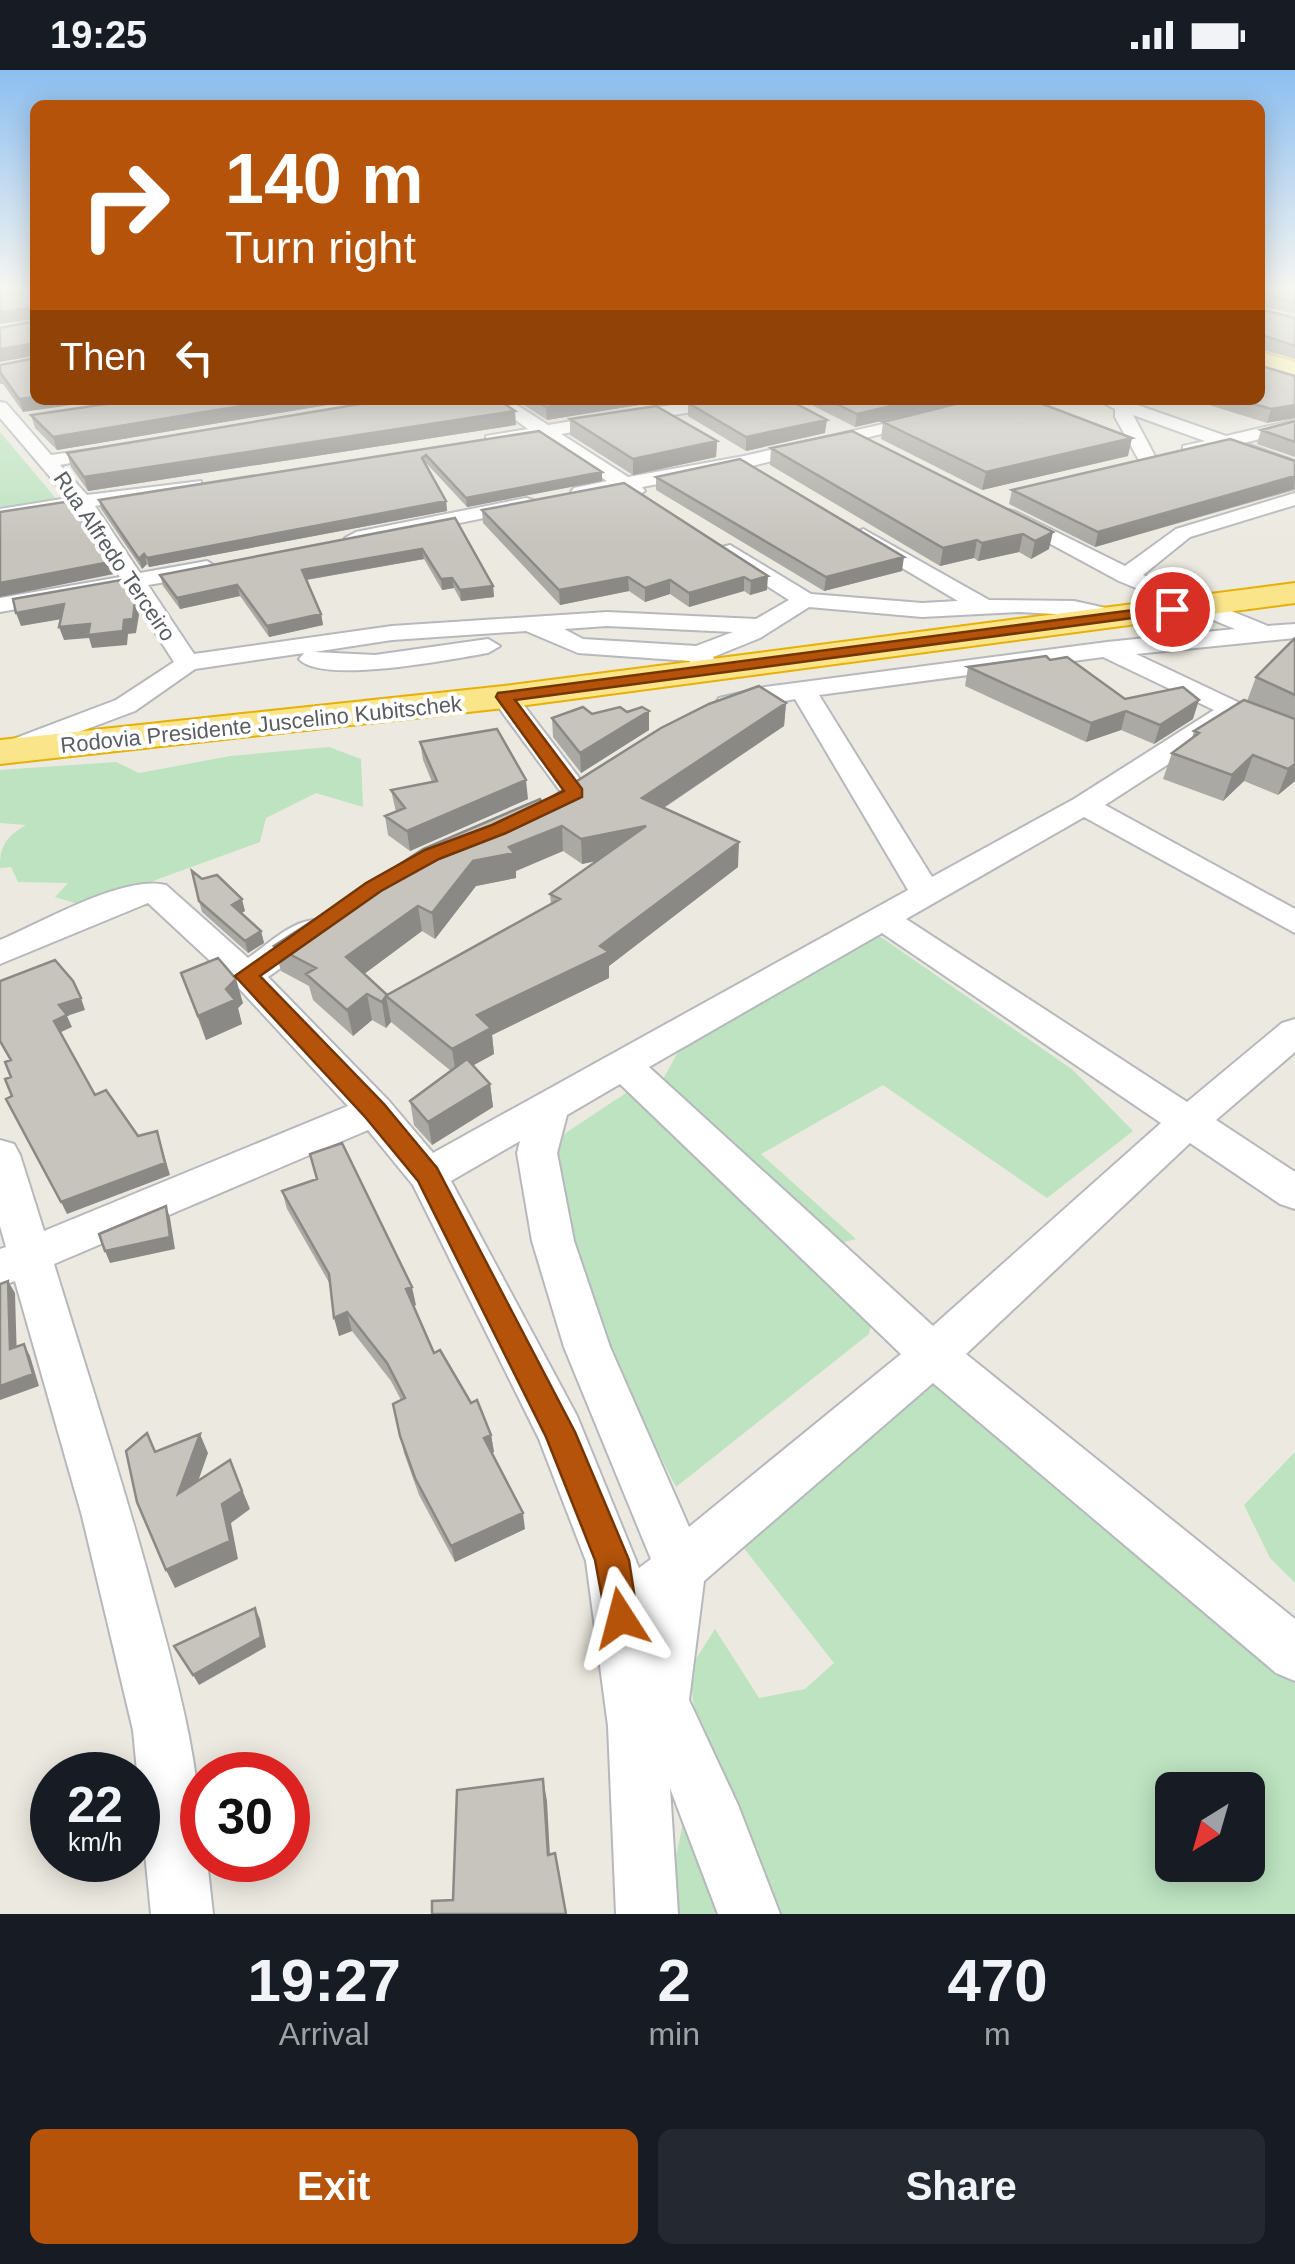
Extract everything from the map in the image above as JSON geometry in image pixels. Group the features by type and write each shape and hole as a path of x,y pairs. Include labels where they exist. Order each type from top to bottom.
{"highway":[{"name":"Rodovia Presidente Juscelino Kubitschek","path":"3,752 504,697 703,662 1112,633 1199,606 1295,593"}],"street":[{"path":"504,405 657,505"},
{"path":"649,405 776,482"},
{"path":"469,443 704,405"},
{"path":"330,543 744,462 990,405"},
{"path":"1117,405 1138,463 1295,425"},
{"path":"1119,405 1295,467"},
{"name":"Rua Alfredo Terceiro","path":"16,417 82,502 187,663"},
{"path":"826,422 892,456"},
{"path":"49,461 126,448"},
{"path":"0,515 219,482"},
{"path":"1127,576 1183,533 1295,499"},
{"path":"996,510 1127,576 1287,637"},
{"path":"839,521 903,579 983,606"},
{"path":"706,536 805,600 922,610 983,606 1074,608 1230,712 1295,740"},
{"path":"0,605 232,563"},
{"path":"857,607 903,579"},
{"path":"540,626 578,646 703,662 805,600"},
{"path":"3,752 119,708 168,681 187,663 267,654 375,664 478,648 521,637 540,626 646,619 761,627"},
{"path":"698,716 746,700 1112,633 1287,637"},
{"path":"803,690 927,894"},
{"path":"504,697 575,792"},
{"path":"428,1175 880,917 1084,806 1230,712"},
{"path":"1084,806 1295,923"},
{"path":"0,954 146,891 165,901 246,976 375,1111 428,1175 560,1432 612,1560 638,1726 647,1914"},
{"path":"246,976 342,909"},
{"path":"880,917 1295,1193"},
{"path":"621,1618 932,1355 1187,1123 1295,1032"},
{"path":"621,1063 932,1355 1295,1654"},
{"path":"550,1104 537,1152 553,1241 587,1347 680,1567 661,1702 717,1826 750,1914"},
{"path":"16,1262 375,1111"},
{"path":"0,1154 16,1262 107,1516 162,1730 182,1914"}],"green space":[{"path":"0,432 58,501 0,511"},
{"path":"329,747 361,759 363,807 316,793 266,818 260,842 84,906 55,897 68,883 18,882 11,867 0,868 6,842 26,825 0,823 0,770 116,762 139,773 230,756"},
{"path":"875,933 1073,1070 1133,1131 1047,1198 883,1085 761,1154 856,1239 838,1244 658,1088 692,1027"},
{"path":"629,1091 874,1308 869,1334 676,1487 572,1285 552,1142"},
{"path":"932,1368 1295,1683 1295,1914 772,1914 701,1758 689,1670 715,1629 759,1698 805,1689 834,1663 732,1533"},
{"path":"1295,1452 1295,1583 1270,1558 1244,1505"},
{"path":"685,1813 724,1914 664,1914"}],"building":[{"path":"0,372 30,372 30,398 19,399"},
{"path":"1265,372 1295,376 1295,405 1271,409 1257,405 1265,405"},
{"path":"99,405 247,405 53,437 31,415"},
{"path":"354,405 506,405 515,411 84,477 67,453"},
{"path":"691,405 798,405 827,420 746,437"},
{"path":"839,405 896,405 857,414"},
{"path":"952,405 1045,405 1132,438 986,472 883,422"},
{"path":"656,406 717,441 633,459 570,419"},
{"path":"1295,421 1295,442 1261,430"},
{"path":"539,431 602,472 466,498 426,455 422,458 446,501 147,558 144,554 139,559 99,500"},
{"path":"852,431 1053,532 1035,541 1023,534 943,548 771,448"},
{"path":"1230,439 1295,461 1295,476 1098,532 1012,490"},
{"path":"740,459 904,557 826,577 656,477"},
{"path":"624,483 768,576 751,581 744,577 689,593 670,580 645,588 628,577 559,590 482,510"},
{"path":"71,501 110,562 0,583 0,512"},
{"path":"455,518 493,586 460,590 452,578 441,579 422,549 302,570 321,614 267,626 237,585 177,598 160,575"},
{"path":"121,580 135,601 133,619 124,620 123,631 88,635 90,624 59,627 64,604 16,613 13,599"},
{"path":"1295,638 1295,695 1256,677"},
{"path":"1046,656 1050,660 1067,657 1125,699 1183,687 1199,700 1160,725 1126,711 1091,723 968,667"},
{"path":"759,686 786,703 642,798 739,842 600,946 609,952 477,1015 491,1028 452,1049 386,996 382,1002 367,994 347,1010 306,974 316,968 274,946 423,849 540,799 542,803 661,728 709,704","holes":["562,826 581,839 646,826 550,894 560,899 387,995 346,957 418,906 432,913 473,861 514,853 509,847"]},
{"path":"1244,700 1295,719 1295,764 1288,769 1253,755 1232,775 1172,753 1199,733 1194,731"},
{"path":"583,707 592,714 620,707 627,712 642,707 649,711 580,753 552,718"},
{"path":"497,729 526,780 407,831 385,816 405,808 391,790 437,781 420,742"},
{"path":"192,871 202,879 217,875 242,899 232,905 261,931 245,941 199,901"},
{"path":"218,958 236,979 226,989 235,1000 198,1016 181,973"},
{"path":"55,960 81,998 59,1005 67,1015 54,1021 95,1095 106,1090 138,1136 157,1131 165,1163 61,1202 6,1099 12,1096 5,1079 11,1077 5,1062 11,1060 0,1041 0,981"},
{"path":"467,1059 490,1084 428,1122 410,1101"},
{"path":"342,1143 412,1287 406,1289 434,1353 440,1350 471,1403 477,1400 491,1435 484,1438 523,1513 451,1546 415,1478 400,1436 393,1404 405,1398 387,1363 347,1312 334,1318 329,1274 282,1191 317,1179 310,1154"},
{"path":"166,1206 170,1237 105,1251 99,1234"},
{"path":"8,1281 10,1349 24,1344 33,1374 0,1386 0,1284"},
{"path":"147,1433 155,1452 200,1434 178,1494 230,1460 242,1491 222,1504 230,1541 166,1570 137,1502 126,1451"},
{"path":"255,1608 261,1637 193,1675 174,1646"},
{"path":"543,1779 548,1855 555,1853 566,1914 432,1914 432,1901 453,1900 457,1790"}],"route":[{"path":"621,1618 612,1560 560,1432 428,1175 375,1111 246,976 373,887 432,854 499,829 576,793 504,697 1172,609"}]}
